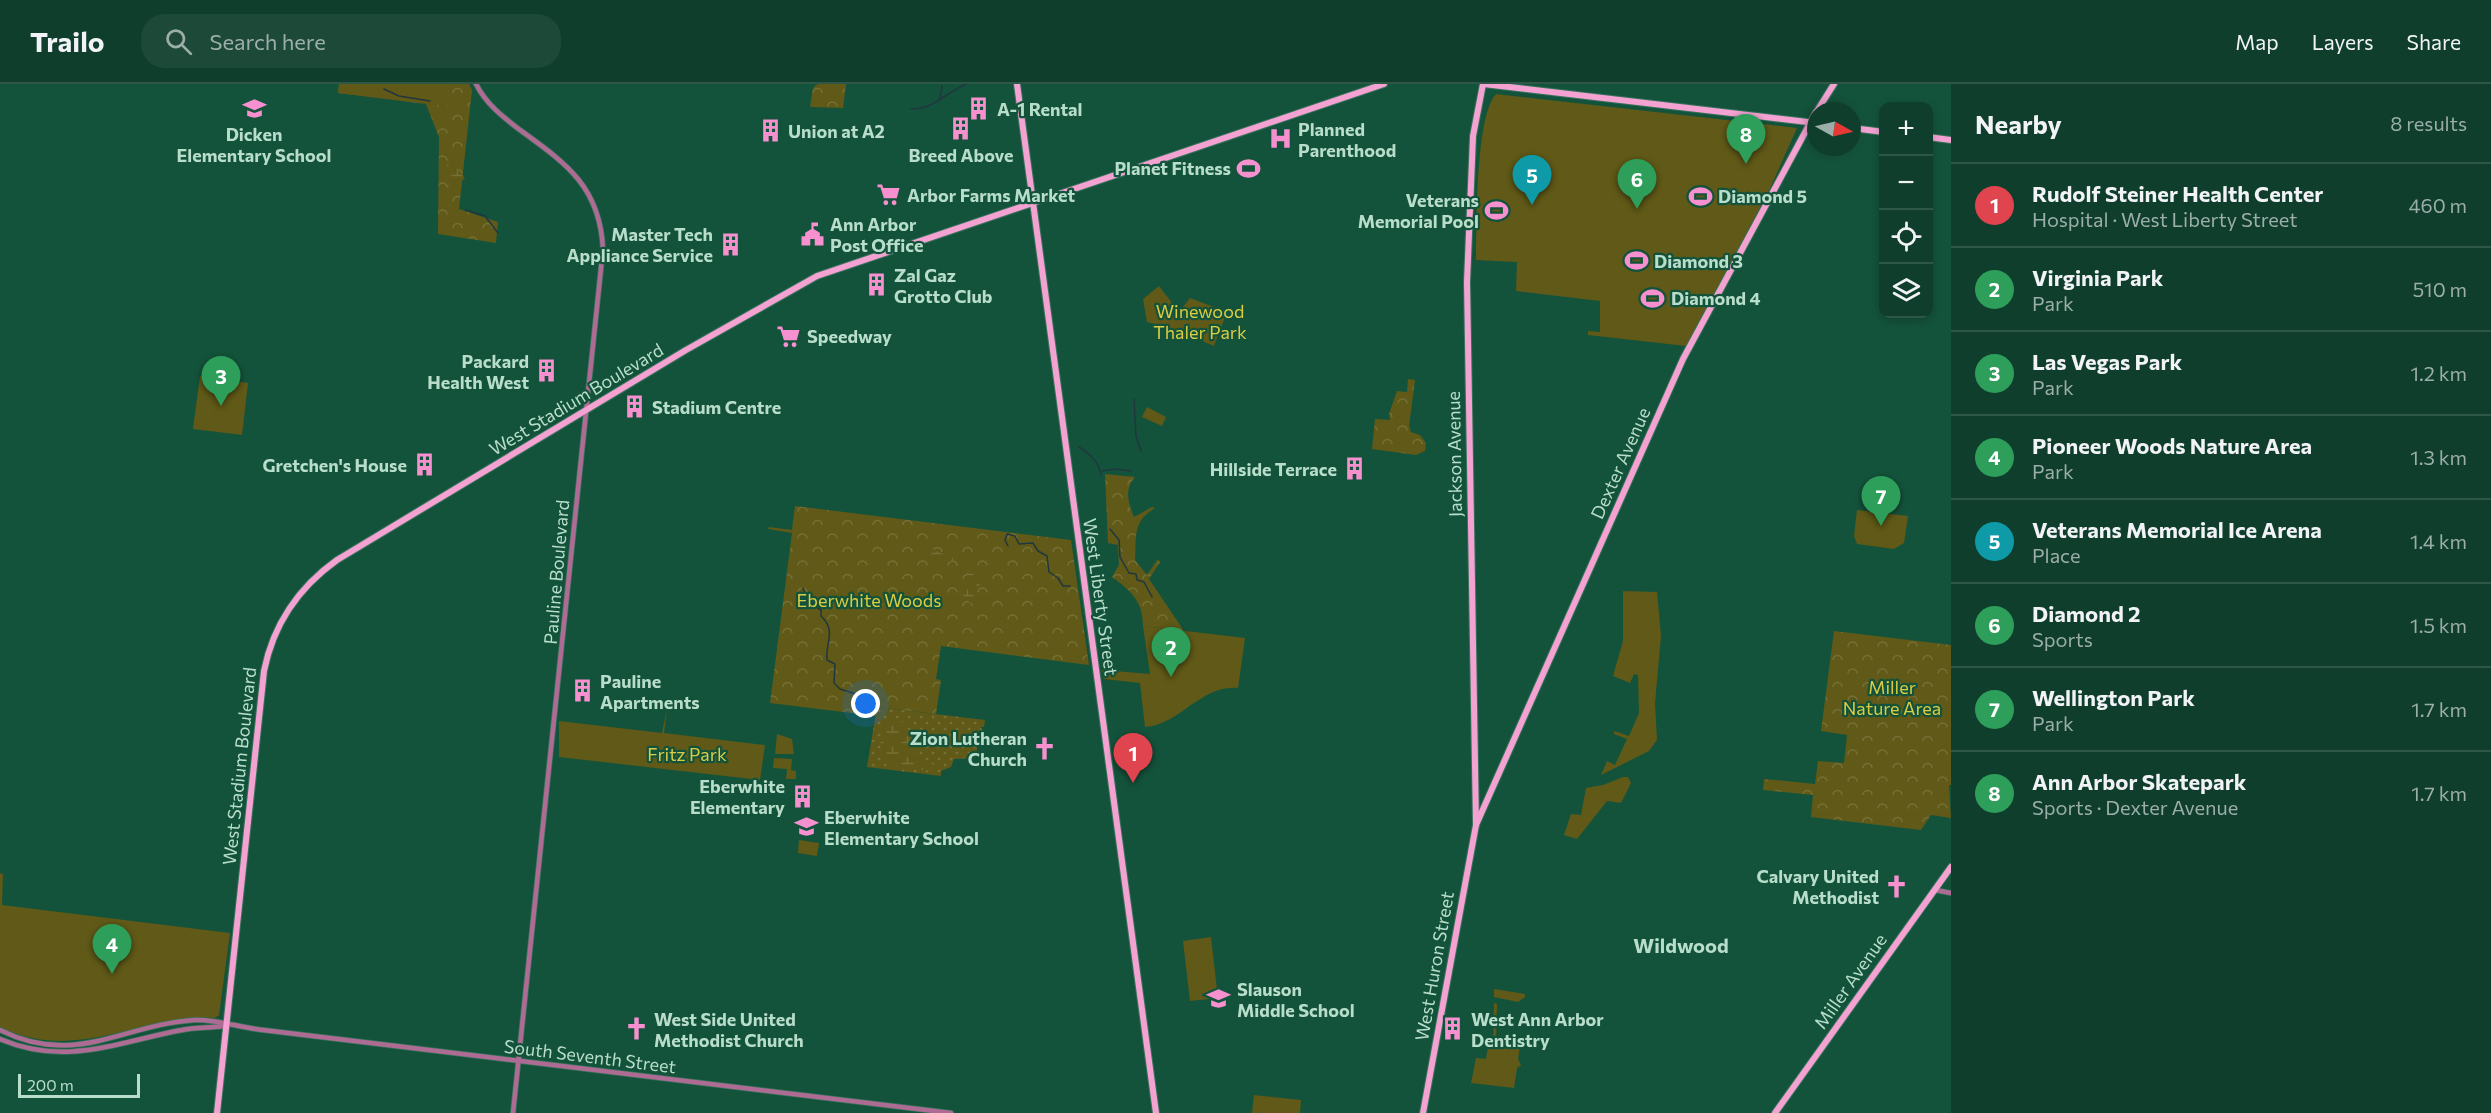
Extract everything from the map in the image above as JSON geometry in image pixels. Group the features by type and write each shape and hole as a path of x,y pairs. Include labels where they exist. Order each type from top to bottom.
{"main road":[{"name":"West Liberty Street","path":"1017,84 1156,1113"},
{"path":"1484,84 1807,122"},
{"name":"Jackson Avenue","path":"1476,825 1467,282 1473,136 1484,84"},
{"name":"Dexter Avenue","path":"1822,102 1834,84"},
{"name":"West Stadium Boulevard","path":"217,1113 262,686 271,645 285,614 304,588 337,560 763,305 817,276 1378,85"},
{"path":"1861,129 1879,131"},
{"name":"Dexter Avenue","path":"1476,825 1693,339 1807,134"},
{"path":"1933,138 1951,140"},
{"path":"1474,795 1488,799"},
{"name":"West Huron Street","path":"1423,1113 1476,825"},
{"name":"Miller Avenue","path":"1775,1113 1951,867"}],"street":[{"name":"Pauline Boulevard","path":"476,84 497,112 575,174 597,212 602,259 513,1113"},
{"path":"1935,890 1951,893"},
{"name":"South Seventh Street","path":"0,1030 33,1041 75,1045 99,1042 193,1020 213,1021 226,1026"},
{"name":"South Seventh Street","path":"0,1039 34,1050 76,1053 181,1030 226,1026 951,1113"},
{"path":"887,1113 888,1105"}],"green space":[{"path":"339,84 469,84 472,90 459,209 498,222 496,243 438,234 439,137 426,104 338,93"},
{"path":"339,84 451,84 449,106 338,93"},
{"path":"818,84 846,84 843,108 810,107 813,88"},
{"path":"1496,94 1797,128 1768,193 1686,346 1588,335 1588,331 1600,332 1600,301 1516,291 1517,262 1476,260 1478,173 1481,148 1489,106"},
{"path":"447,162 460,171 465,179 453,184 453,190 450,191 446,183"},
{"name":"Winewood Thaler Park","path":"1159,286 1179,312 1190,298 1227,312 1214,346 1174,329 1147,322 1143,299"},
{"path":"200,376 248,383 242,435 193,429"},
{"path":"1408,379 1415,380 1409,426 1411,432 1420,435 1426,443 1425,451 1416,455 1372,449 1375,419 1390,420 1389,414 1397,391 1407,392"},
{"path":"1147,407 1166,417 1162,426 1142,417"},
{"path":"1105,474 1135,477 1128,491 1134,517 1152,507 1155,508 1147,513 1139,525 1135,560 1147,575 1158,559 1160,562 1149,579 1184,631 1143,626 1141,610 1135,597 1112,577 1119,565 1118,545 1108,543"},
{"name":"Eberwhite Woods","path":"795,506 1071,540 1089,665 941,646 936,679 941,680 936,714 877,707 876,716 770,703 792,533 768,529 769,527 792,530"},
{"path":"1857,510 1908,516 1904,543 1894,549 1857,544 1854,536"},
{"path":"926,546 945,555 951,554 954,559 949,562 942,560 930,563 922,556 922,550"},
{"path":"974,569 983,574 974,602 975,606 963,597 968,571"},
{"path":"1623,591 1657,592 1661,636 1655,703 1657,740 1649,751 1601,775 1607,761 1615,765 1627,739 1614,734 1614,731 1629,736 1639,713 1638,675 1634,674 1630,683 1613,676 1623,641"},
{"path":"1143,626 1245,638 1238,688 1212,693 1169,720 1145,727 1140,683 1104,679 1102,670 1150,674"},
{"name":"Miller Nature Area","path":"1834,631 1951,645 1951,785 1949,785 1951,818 1931,815 1921,830 1811,817 1813,795 1763,790 1764,779 1815,784 1818,761 1844,763 1847,735 1821,731"},
{"path":"877,707 985,720 984,727 980,727 983,730 979,731 976,758 954,759 951,767 941,771 941,776 867,767"},
{"name":"Fritz Park","path":"667,709 664,733 765,745 760,780 559,757 559,721 662,733"},
{"path":"894,719 907,723 910,744 916,747 917,756 934,763 934,771 898,767 886,757 882,751 880,739 884,721"},
{"path":"777,734 792,739 794,754 775,754"},
{"path":"774,758 792,759 791,770 796,771 796,779 786,779 787,769 773,768"},
{"path":"1628,777 1631,783 1621,803 1607,801 1577,839 1564,835 1571,814 1581,815 1586,788 1603,785"},
{"path":"799,840 819,843 817,856 798,853"},
{"path":"0,873 3,874 2,905 230,933 219,1015 215,1018 160,1023 82,1040 55,1041 28,1037 0,1027"},
{"path":"1211,937 1218,998 1190,1001 1183,941"},
{"path":"1494,989 1525,994 1525,997 1518,1002 1494,997"},
{"path":"1494,1003 1497,1004 1496,1043 1520,1046 1518,1059 1521,1065 1517,1068 1514,1088 1471,1083 1476,1058 1486,1059 1488,1046 1493,1045"},
{"path":"1254,1095 1301,1100 1300,1113 1252,1113"}],"waterway":[{"path":"911,109 933,104 966,84"},
{"path":"940,100 942,86"},
{"path":"384,89 399,96 430,101"},
{"path":"466,210 485,216 498,233"},
{"path":"1134,399 1136,436 1141,451"},
{"path":"1079,447 1093,458 1101,476"},
{"path":"1102,471 1115,469 1131,471"},
{"path":"1110,529 1119,540 1120,557 1129,573 1136,574 1137,580 1144,582 1152,597"},
{"path":"1008,546 1005,540 1007,534 1015,536 1019,544 1033,543 1038,551 1047,556 1049,572 1058,578 1063,586 1070,586"},
{"path":"803,588 806,596 813,600 813,605 821,610 821,616 828,627 827,660 835,664 834,683 840,689 856,694 858,701 866,710"}],"place":[{"name":"Dicken Elementary School","path":"254,108"},
{"name":"A-1 Rental","path":"979,109"},
{"name":"Breed Above","path":"961,129"},
{"name":"Union at A2","path":"770,131"},
{"name":"Planned Parenthood","path":"1280,139"},
{"name":"Ann Arbor Skatepark","path":"1746,164"},
{"name":"Planet Fitness","path":"1249,168"},
{"name":"Arbor Farms Market","path":"889,195"},
{"name":"Diamond 5","path":"1700,196"},
{"name":"Veterans Memorial Ice Arena","path":"1532,205"},
{"name":"Diamond 2","path":"1637,209"},
{"name":"Veterans Memorial Pool","path":"1497,210"},
{"name":"Ann Arbor Post Office","path":"812,234"},
{"name":"Master Tech Appliance Service","path":"731,244"},
{"name":"Diamond 3","path":"1636,261"},
{"name":"Zal Gaz Grotto Club","path":"876,285"},
{"name":"Diamond 4","path":"1653,298"},
{"name":"Speedway","path":"789,336"},
{"name":"Packard Health West","path":"547,371"},
{"name":"Las Vegas Park","path":"221,406"},
{"name":"Stadium Centre","path":"634,407"},
{"name":"Gretchen's House","path":"425,465"},
{"name":"Hillside Terrace","path":"1355,469"},
{"name":"Wellington Park","path":"1881,526"},
{"name":"Virginia Park","path":"1171,677"},
{"name":"Pauline Apartments","path":"582,691"},
{"name":"Zion Lutheran Church","path":"1045,748"},
{"name":"Rudolf Steiner Health Center","path":"1133,783"},
{"name":"Eberwhite Elementary","path":"803,796"},
{"name":"Eberwhite Elementary School","path":"806,827"},
{"name":"Calvary United Methodist","path":"1897,886"},
{"name":"Pioneer Woods Nature Area","path":"112,974"},
{"name":"Slauson Middle School","path":"1219,999"},
{"name":"West Side United Methodist Church","path":"636,1029"},
{"name":"West Ann Arbor Dentistry","path":"1453,1029"}],"district":[{"name":"Wildwood","path":"1681,945"}]}
